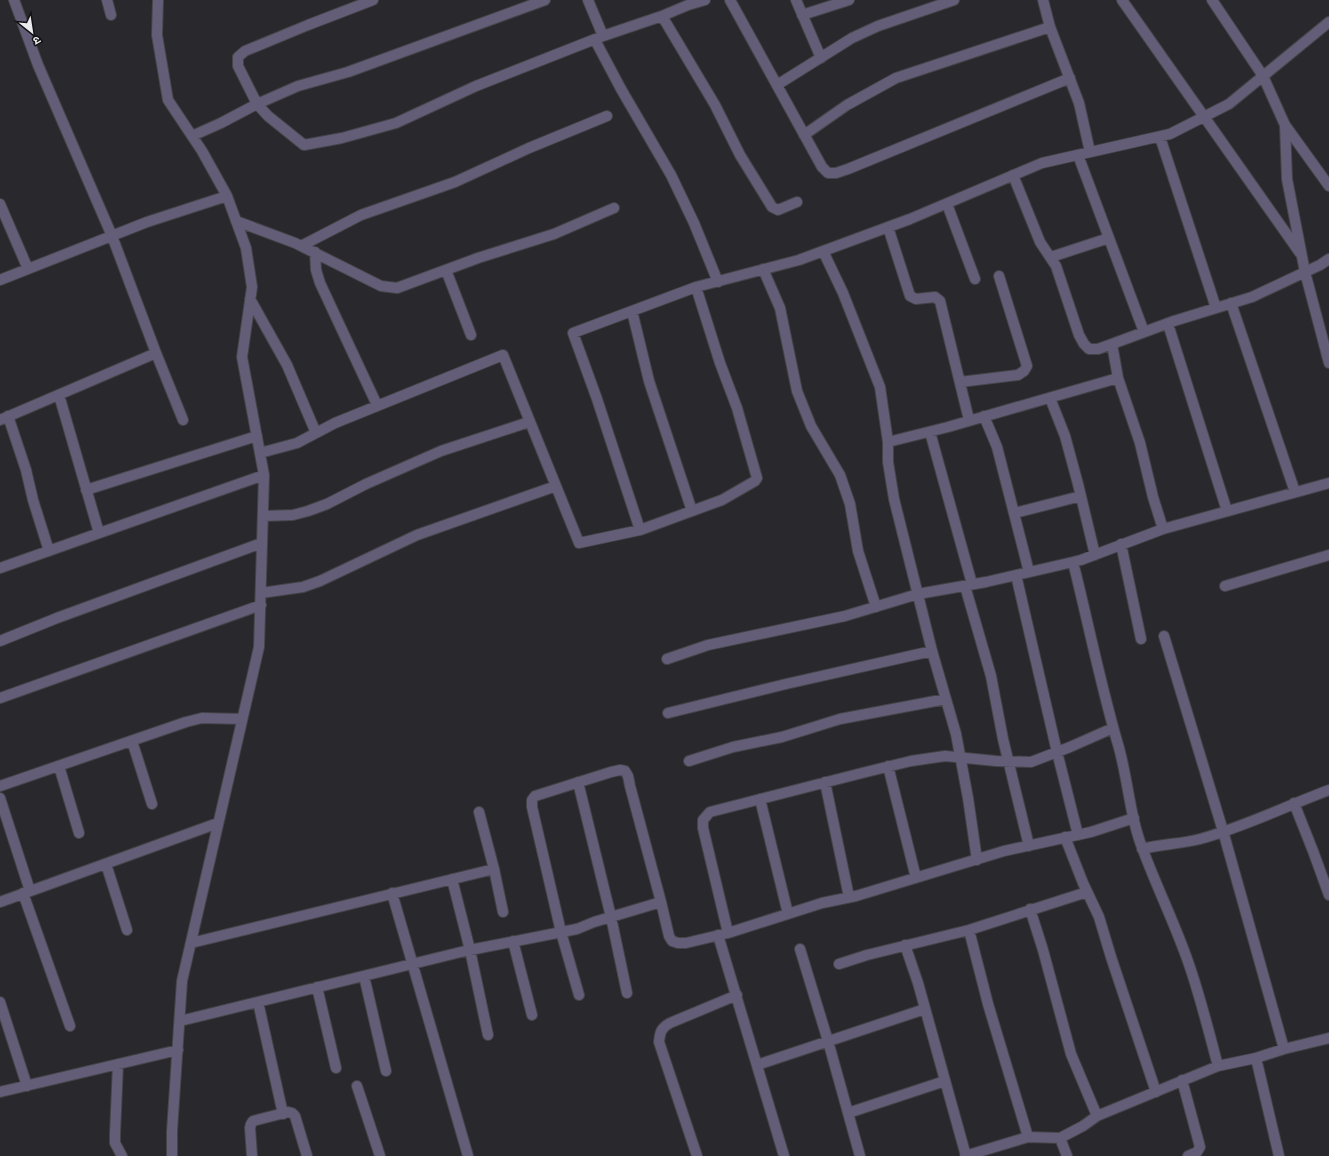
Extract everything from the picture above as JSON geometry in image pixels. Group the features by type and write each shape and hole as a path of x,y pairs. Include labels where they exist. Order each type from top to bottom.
{"street":[{"path":"14,0 38,65 112,236 183,420"},
{"path":"107,0 111,15"},
{"path":"158,0 157,35 168,100 202,151 227,196 246,248 252,287 242,357 264,475 259,647 182,982 172,1131 172,1156"},
{"path":"373,0 245,51 238,57 238,66 257,104 268,116 304,145 342,138 396,123 476,86 599,38 662,16 687,2 705,0"},
{"path":"192,136 257,104 298,86 348,72 545,0"},
{"path":"588,0 599,38 621,89 671,175 694,223 718,282"},
{"path":"730,0 822,167 828,173 836,173 1070,78"},
{"path":"796,0 821,58"},
{"path":"802,15 849,0"},
{"path":"777,86 852,38 872,29 954,0"},
{"path":"1043,0 1050,27 1079,103 1090,152"},
{"path":"1122,0 1302,256"},
{"path":"1212,0 1263,76 1285,125 1329,186"},
{"path":"662,16 715,105 740,155 772,207 778,210 797,202"},
{"path":"640,530 597,399 573,332 696,287 799,260 947,204 1042,163 1170,134 1229,104 1329,22"},
{"path":"804,135 847,105 896,78 1050,27"},
{"path":"301,246 361,215 455,182 529,148 607,116"},
{"path":"1285,125 1287,180 1305,272 1329,363"},
{"path":"1160,137 1216,308"},
{"path":"1078,155 1144,332"},
{"path":"1013,175 1040,242 1056,266 1079,335 1089,349 1098,349 1144,332 1252,297 1329,259"},
{"path":"0,280 147,222 227,196"},
{"path":"0,204 28,269"},
{"path":"947,204 975,279"},
{"path":"236,221 315,252 381,286 397,288 478,258 554,234 614,208"},
{"path":"888,227 910,296 916,299 935,297 940,301 970,420"},
{"path":"1051,257 1109,238"},
{"path":"823,251 843,293 880,387 888,442 888,462 892,492 932,651 956,734 968,798 977,860"},
{"path":"315,252 316,270 320,283 377,405"},
{"path":"763,269 780,308 797,391 811,426 840,475 850,504 858,551 876,607"},
{"path":"446,270 471,335"},
{"path":"960,382 1018,374 1024,371 1027,366 999,276"},
{"path":"260,453 297,443 335,423 377,405 503,355 579,543 640,530 722,500 755,481 757,478 737,408 720,363 696,287"},
{"path":"250,299 287,365 316,433"},
{"path":"1231,304 1295,492"},
{"path":"632,310 649,381 692,511"},
{"path":"1168,324 1227,511"},
{"path":"1112,344 1118,378 1140,443 1153,497 1163,529"},
{"path":"49,551 33,500 26,470 4,418 156,353"},
{"path":"888,442 930,432 1118,378"},
{"path":"59,394 99,533"},
{"path":"1050,398 1065,436 1095,555"},
{"path":"984,416 997,447 1029,572"},
{"path":"263,516 293,515 308,511 327,504 366,484 441,451 529,422"},
{"path":"930,432 991,676 1003,739 1029,846"},
{"path":"86,490 257,436"},
{"path":"0,568 264,475"},
{"path":"667,659 708,645 845,616 918,594 969,585 1073,562 1163,529 1329,483"},
{"path":"261,593 302,587 320,581 417,534 556,486"},
{"path":"1015,513 1081,496"},
{"path":"0,641 57,618 262,543"},
{"path":"1121,544 1141,639"},
{"path":"1224,586 1329,555"},
{"path":"1073,562 1142,849 1187,957 1218,1066"},
{"path":"1016,575 1078,835"},
{"path":"0,698 261,605"},
{"path":"1164,636 1223,831 1284,1049"},
{"path":"668,713 786,684 932,651"},
{"path":"689,761 733,747 782,737 840,719 946,699"},
{"path":"0,786 186,722 202,718 242,719"},
{"path":"784,1156 737,995 723,934 703,820 710,812 888,766 945,756 1009,762 1031,762 1112,728"},
{"path":"132,741 152,804"},
{"path":"59,766 79,833"},
{"path":"888,766 916,878"},
{"path":"579,995 561,932 532,807 532,800 535,796 578,782 620,770 626,771 669,936 672,941 678,943 686,943 723,934 822,903 916,878 1004,851 1091,832 1134,818"},
{"path":"578,782 611,917 627,993"},
{"path":"825,782 849,897"},
{"path":"1142,849 1198,839 1242,825 1329,790"},
{"path":"0,798 27,892 70,1026"},
{"path":"760,799 788,914"},
{"path":"1294,803 1329,895"},
{"path":"479,812 494,869 503,912"},
{"path":"0,902 218,823"},
{"path":"1066,837 1087,892 1099,917 1156,1092"},
{"path":"106,864 127,930"},
{"path":"191,943 452,878 494,869"},
{"path":"452,878 470,950 488,1035"},
{"path":"839,964 905,945 969,930 1030,909 1087,892"},
{"path":"392,893 468,1156"},
{"path":"180,1021 470,950 577,929 661,902"},
{"path":"1030,909 1045,957 1071,1054 1096,1116"},
{"path":"969,930 988,1004 1028,1137"},
{"path":"513,942 532,1015"},
{"path":"905,945 925,1009 966,1156 1028,1137 1060,1138 1083,1126 1096,1116 1182,1080 1200,1075 1218,1066 1256,1058 1284,1049 1329,1040"},
{"path":"800,949 828,1041 860,1156"},
{"path":"364,976 386,1070"},
{"path":"317,987 336,1068"},
{"path":"697,1156 659,1042 660,1033 663,1027 670,1023 737,995"},
{"path":"0,1002 27,1086"},
{"path":"258,1002 283,1114"},
{"path":"757,1065 925,1009"},
{"path":"0,1092 178,1050"},
{"path":"1256,1058 1280,1156"},
{"path":"118,1064 114,1134 115,1143 122,1156"},
{"path":"1182,1080 1200,1147 1197,1152 1188,1156"},
{"path":"848,1113 945,1081"},
{"path":"357,1086 380,1156"},
{"path":"252,1156 251,1124 256,1120 288,1112 295,1116 307,1156"},
{"path":"1060,1138 1067,1156"}]}
